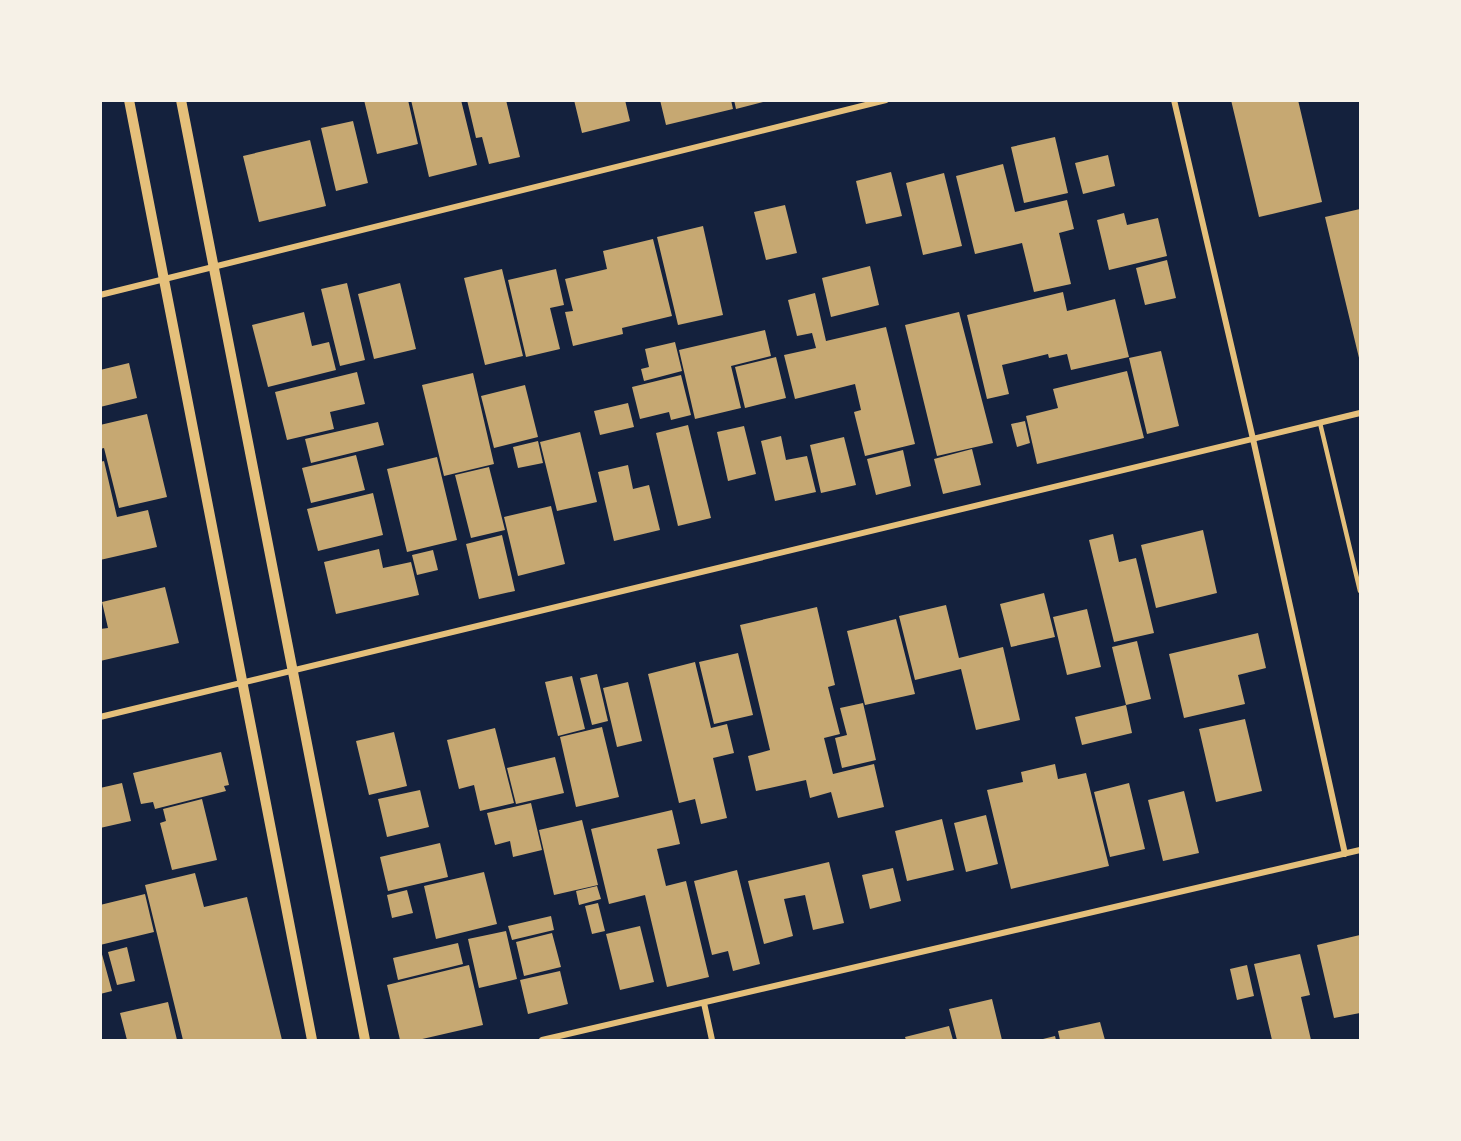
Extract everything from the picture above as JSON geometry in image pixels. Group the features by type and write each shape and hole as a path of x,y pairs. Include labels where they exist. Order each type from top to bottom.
{"street":[{"path":"129,100 312,1041"},
{"path":"181,100 365,1041"},
{"path":"100,295 886,100"},
{"path":"1174,100 1253,439 1345,854"},
{"path":"100,717 1360,413"},
{"path":"542,1041 1360,850"},
{"path":"704,1003 712,1041"}],"lane":[{"path":"1320,423 1360,591"}],"building":[{"path":"364,100 408,100 418,144 377,154"},
{"path":"411,100 461,100 477,165 429,177"},
{"path":"467,100 506,100 520,157 489,164 482,137 476,138"},
{"path":"574,100 625,100 630,121 582,133"},
{"path":"660,100 731,100 733,109 666,125"},
{"path":"734,100 767,100 767,101 736,109"},
{"path":"1231,100 1298,100 1322,202 1259,217"},
{"path":"353,121 368,183 336,191 321,128"},
{"path":"1055,137 1068,193 1024,203 1011,147"},
{"path":"310,140 326,206 259,222 243,156"},
{"path":"1108,155 1115,186 1083,194 1075,163"},
{"path":"1003,164 1015,212 1067,200 1074,229 1059,233 1071,284 1034,292 1022,243 975,254 956,176"},
{"path":"891,172 902,216 866,224 856,181"},
{"path":"944,173 962,246 923,255 906,183"},
{"path":"785,205 797,253 766,260 754,212"},
{"path":"1360,209 1360,362 1325,217"},
{"path":"1124,213 1127,225 1158,218 1167,256 1109,270 1097,220"},
{"path":"703,226 723,315 678,325 657,237"},
{"path":"653,239 672,316 622,328 623,334 573,346 565,312 573,311 565,279 607,269 603,251"},
{"path":"1167,260 1176,298 1145,305 1136,268"},
{"path":"870,266 879,305 831,317 822,278"},
{"path":"502,269 523,356 485,365 464,278"},
{"path":"556,269 564,305 550,308 560,349 526,357 508,280"},
{"path":"347,283 365,360 340,366 321,289"},
{"path":"400,283 416,349 374,359 358,294"},
{"path":"1063,292 1067,311 1115,299 1129,357 1071,370 1067,354 1049,358 1048,354 1002,365 1009,394 987,399 967,315"},
{"path":"815,293 826,341 886,327 915,444 865,456 854,412 861,410 855,384 795,399 784,355 816,348 812,333 797,336 788,300"},
{"path":"304,312 312,346 329,342 336,370 268,387 252,325"},
{"path":"959,312 993,443 937,456 905,325"},
{"path":"765,330 771,356 731,366 741,408 695,419 679,350"},
{"path":"675,342 682,371 644,381 641,369 649,367 645,349"},
{"path":"1161,351 1179,426 1147,434 1129,358"},
{"path":"776,357 786,398 745,408 735,367"},
{"path":"129,363 137,398 100,407 100,370"},
{"path":"1127,371 1144,438 1037,464 1026,416 1058,408 1053,389"},
{"path":"357,372 365,404 330,412 334,429 287,440 275,392"},
{"path":"473,373 494,464 444,476 422,385"},
{"path":"681,375 691,415 671,420 669,412 640,419 632,387"},
{"path":"525,385 538,437 494,448 481,396"},
{"path":"628,403 634,427 600,435 594,411"},
{"path":"147,414 167,497 119,508 104,448 100,449 100,425"},
{"path":"1025,421 1030,443 1017,447 1011,424"},
{"path":"378,422 384,445 311,463 305,439"},
{"path":"688,425 711,518 678,526 656,433"},
{"path":"744,426 756,474 728,481 717,432"},
{"path":"580,432 597,502 557,511 540,442"},
{"path":"781,436 786,460 807,456 816,492 775,501 761,441"},
{"path":"844,437 856,485 821,493 810,445"},
{"path":"538,441 543,463 518,468 513,447"},
{"path":"972,449 981,485 943,494 934,459"},
{"path":"903,450 911,486 876,495 867,459"},
{"path":"356,455 365,490 311,503 302,468"},
{"path":"437,457 457,540 407,552 387,469"},
{"path":"104,461 117,517 148,510 157,547 100,560 100,462"},
{"path":"628,465 633,489 649,485 660,530 614,541 598,472"},
{"path":"489,467 505,530 471,538 455,475"},
{"path":"373,493 383,535 318,551 307,509"},
{"path":"551,506 565,564 518,576 504,517"},
{"path":"1203,530 1217,593 1156,608 1141,545"},
{"path":"1113,534 1119,562 1136,558 1154,633 1114,642 1089,540"},
{"path":"502,535 515,591 479,599 466,544"},
{"path":"379,549 383,568 411,562 419,595 336,614 324,562"},
{"path":"433,550 438,570 417,575 412,555"},
{"path":"165,587 179,643 100,661 100,629 108,628 102,602"},
{"path":"1044,593 1055,637 1011,647 1000,604"},
{"path":"946,605 959,658 1003,647 1020,720 976,730 961,669 915,680 899,616"},
{"path":"817,607 835,685 828,687 840,734 824,738 833,774 874,764 884,807 838,818 831,792 810,798 806,780 756,791 748,756 770,750 740,625"},
{"path":"1087,609 1101,667 1067,675 1053,617"},
{"path":"896,619 915,694 865,705 847,631"},
{"path":"1258,633 1266,668 1238,675 1245,704 1184,718 1169,654"},
{"path":"1137,641 1151,699 1126,705 1112,647"},
{"path":"738,653 753,715 714,724 699,662"},
{"path":"695,662 711,728 727,724 734,753 713,758 727,818 701,824 695,799 679,803 648,674"},
{"path":"597,674 608,721 592,725 580,678"},
{"path":"572,676 585,729 558,736 545,682"},
{"path":"628,682 642,741 617,747 603,688"},
{"path":"863,703 876,760 842,768 835,738 847,735 840,708"},
{"path":"1126,705 1132,733 1082,745 1075,717"},
{"path":"1245,719 1262,791 1216,802 1199,729"},
{"path":"602,727 619,797 576,807 560,737"},
{"path":"495,728 514,803 480,811 474,785 459,789 447,740"},
{"path":"394,732 407,786 369,795 356,741"},
{"path":"221,752 229,785 224,786 226,791 155,809 153,802 141,804 133,773"},
{"path":"555,757 564,793 516,804 507,768"},
{"path":"1055,764 1058,779 1086,773 1109,866 1011,889 987,790 1023,782 1021,772"},
{"path":"122,783 131,821 100,828 100,788"},
{"path":"1129,783 1145,849 1110,857 1094,792"},
{"path":"420,790 429,827 387,837 378,799"},
{"path":"1184,791 1199,853 1163,861 1148,800"},
{"path":"202,799 217,860 172,870 160,823 166,821 163,809"},
{"path":"531,803 542,850 513,857 510,841 495,845 487,813"},
{"path":"672,810 680,844 657,849 666,886 686,881 709,977 667,987 645,895 609,904 591,829"},
{"path":"986,815 998,864 966,872 954,823"},
{"path":"942,819 954,870 907,881 895,831"},
{"path":"582,820 598,885 554,895 539,830"},
{"path":"440,843 448,877 388,891 380,857"},
{"path":"829,862 844,923 813,930 805,895 784,899 793,936 764,944 748,881"},
{"path":"893,868 901,901 870,909 862,875"},
{"path":"737,870 760,964 733,971 728,951 712,955 694,881"},
{"path":"484,872 497,924 436,939 424,886"},
{"path":"195,873 204,907 247,897 282,1040 183,1040 145,885"},
{"path":"597,886 601,899 579,905 576,891"},
{"path":"407,890 413,913 392,918 387,895"},
{"path":"145,894 154,932 100,945 100,905"},
{"path":"598,903 605,931 592,934 585,906"},
{"path":"551,916 554,930 512,940 508,926"},
{"path":"640,926 654,982 620,990 606,934"},
{"path":"506,931 517,979 479,988 468,939"},
{"path":"552,933 561,967 524,976 516,942"},
{"path":"1360,935 1360,1013 1334,1018 1317,945"},
{"path":"458,943 463,964 398,980 393,958"},
{"path":"100,947 112,991 100,994"},
{"path":"127,947 135,981 117,985 108,952"},
{"path":"1300,954 1310,995 1301,997 1311,1040 1272,1040 1254,964"},
{"path":"469,965 483,1025 418,1040 400,1040 387,985"},
{"path":"1247,965 1254,996 1237,1000 1230,969"},
{"path":"560,971 568,1004 528,1014 520,980"},
{"path":"992,999 1002,1040 957,1040 949,1009"},
{"path":"168,1002 177,1040 127,1040 120,1013"},
{"path":"1100,1022 1105,1040 1060,1040 1058,1031"},
{"path":"949,1026 953,1040 906,1040 905,1037"},
{"path":"1055,1036 1056,1040 1039,1040"}]}
